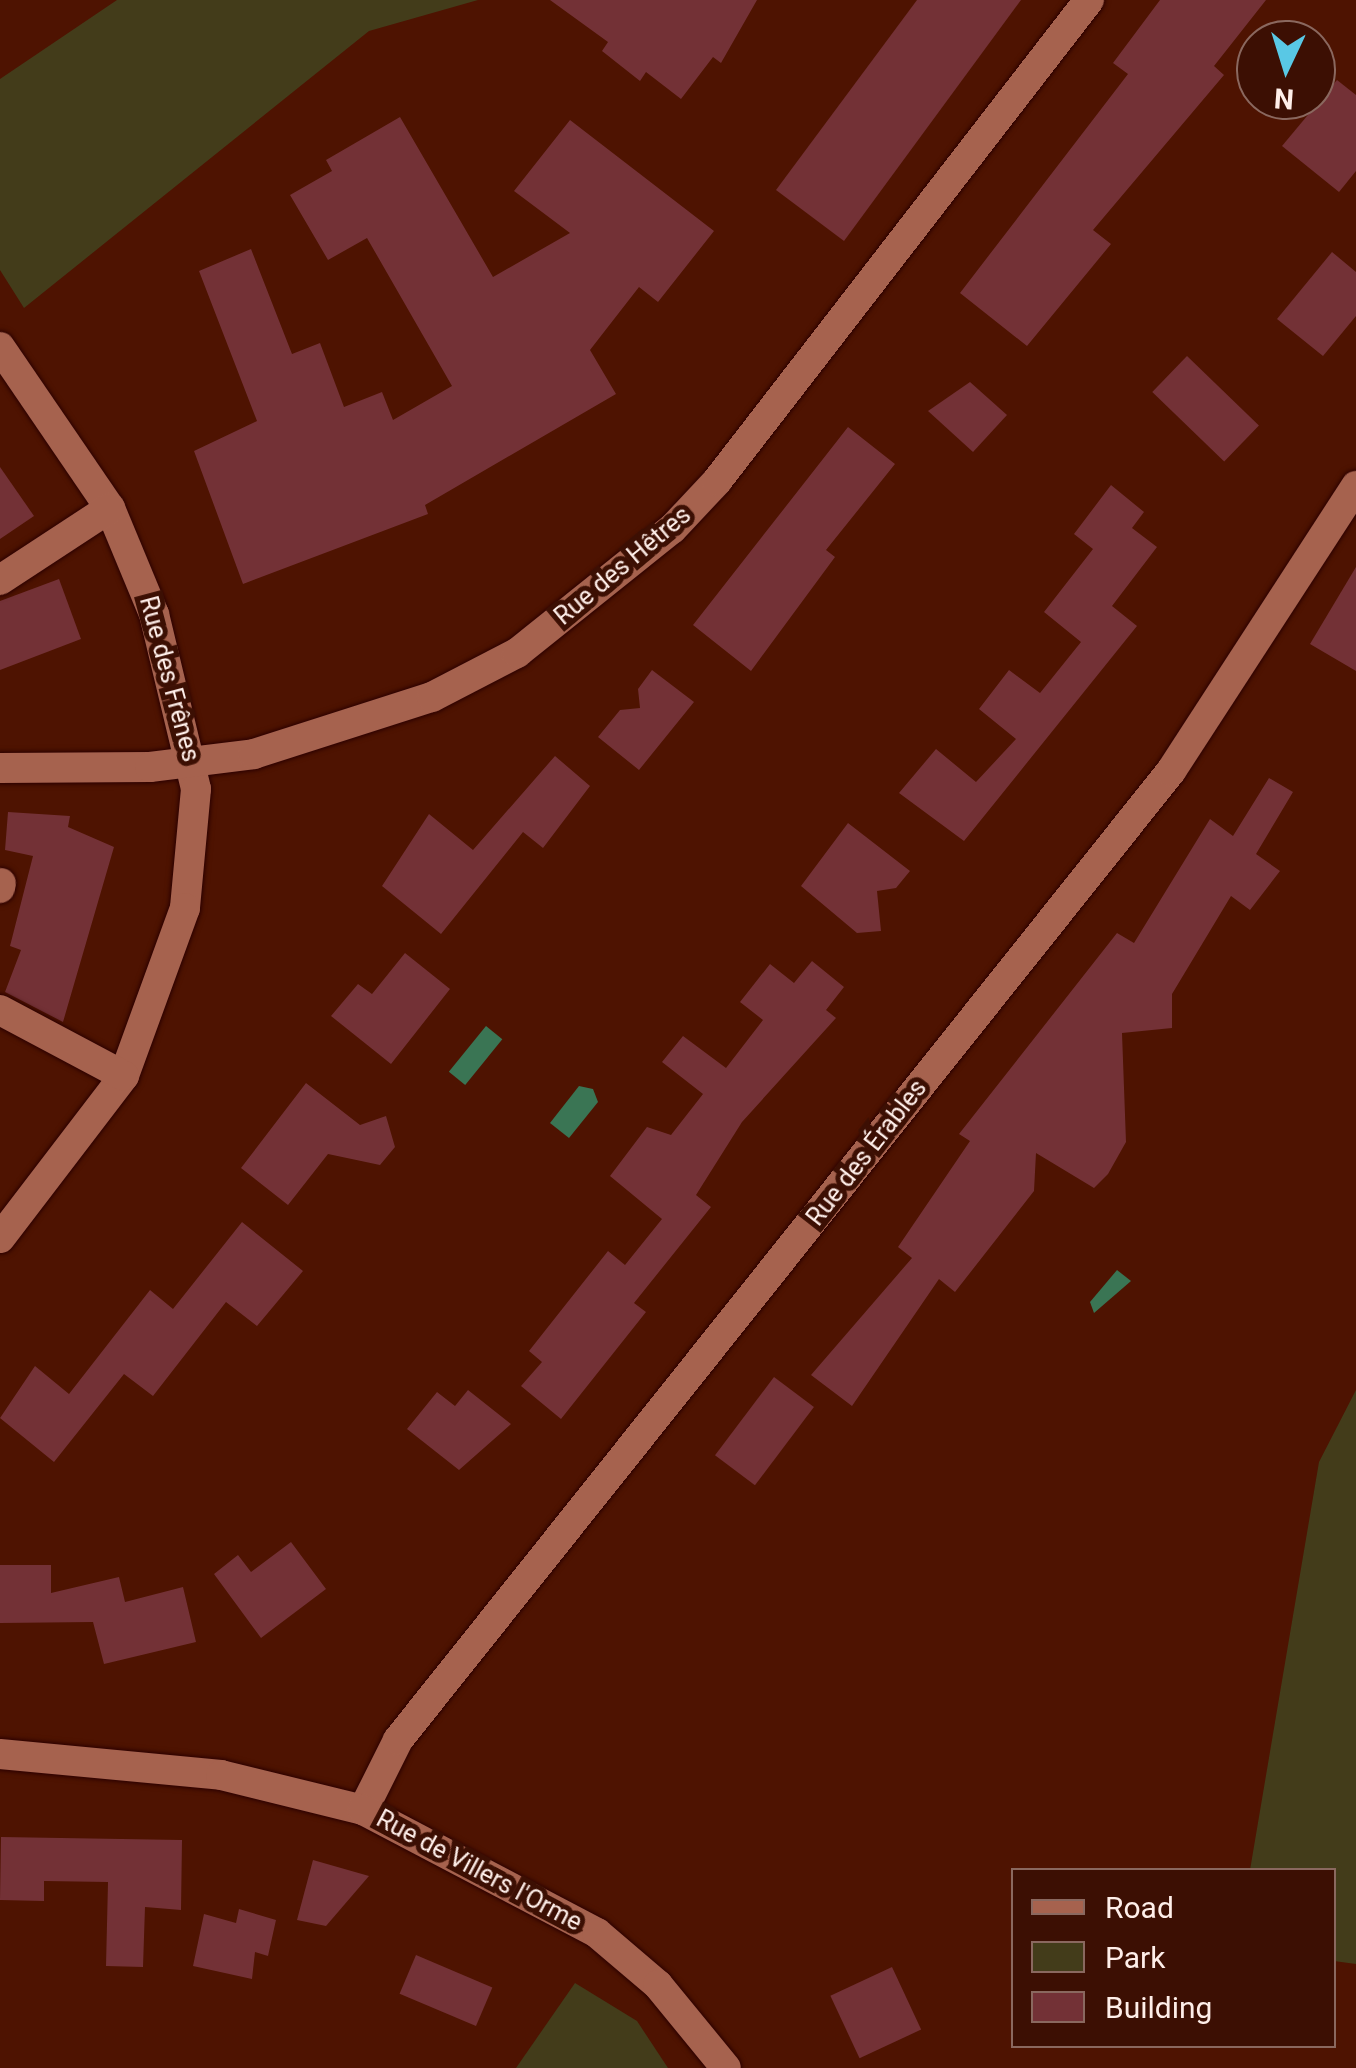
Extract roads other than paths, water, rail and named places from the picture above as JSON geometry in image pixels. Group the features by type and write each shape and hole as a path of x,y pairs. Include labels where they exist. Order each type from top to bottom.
{"street":[{"name":"Rue des Hêtres","path":"0,768 193,763 316,738 432,696 517,653 646,552 717,480 1089,0"},
{"name":"Rue des Frênes","path":"0,347 110,508 154,614 193,763 185,908 124,1076 0,1238"},
{"name":"Rue des Érables","path":"364,1810 398,1740 1171,771 1356,486"},
{"path":"0,580 110,508"},
{"path":"0,1010 124,1076"},
{"name":"Rue de Villers l'Orme","path":"0,1754 254,1780 364,1810 596,1934 658,1985 726,2068"}]}
